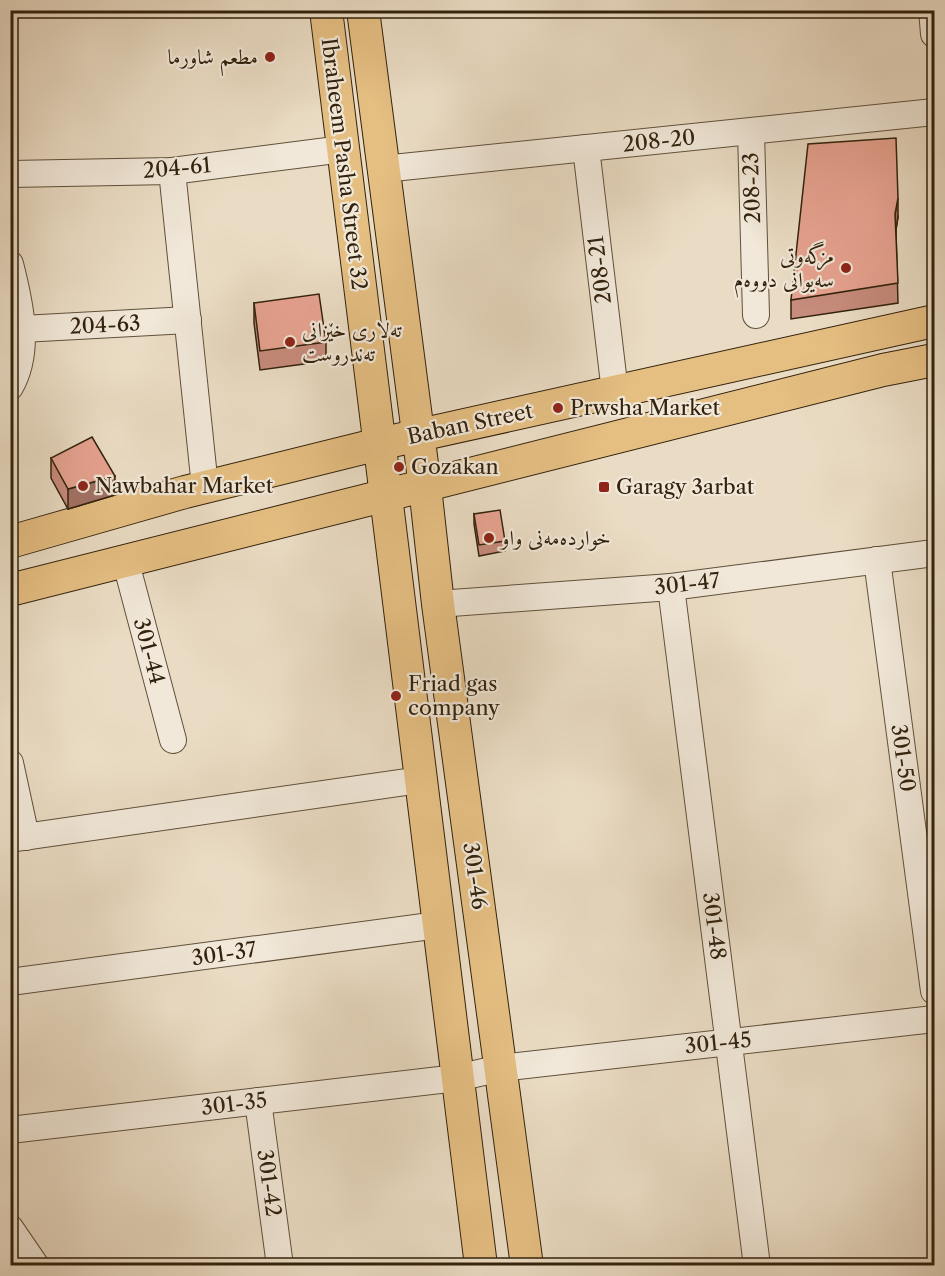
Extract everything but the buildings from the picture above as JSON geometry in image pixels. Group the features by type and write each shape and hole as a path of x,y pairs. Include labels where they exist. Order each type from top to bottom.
{"main road":[{"name":"Ibraheem Pasha Street 32","path":"326,10 385,496"},
{"name":"Ibraheem Pasha Street 32","path":"363,10 425,487"},
{"name":"Baban Street","path":"10,542 205,487 379,444 934,321"},
{"path":"10,590 883,370 934,360"},
{"name":"301-46","path":"425,487 438,604 527,1266"},
{"name":"301-46","path":"385,496 481,1266"}],"street":[{"path":"932,10 934,34"},
{"name":"208-20","path":"383,169 934,112"},
{"name":"208-23","path":"751,132 756,315"},
{"name":"208-21","path":"586,148 615,392"},
{"name":"204-61","path":"10,174 172,171 343,149"},
{"path":"172,171 205,487"},
{"path":"10,264 17,289 22,329 18,373 10,387"},
{"name":"204-63","path":"22,329 188,320"},
{"name":"301-47","path":"438,604 671,587 934,553"},
{"name":"301-50","path":"877,560 934,991"},
{"name":"301-44","path":"126,562 173,740"},
{"name":"301-48","path":"671,587 757,1266"},
{"path":"10,763 18,838 420,780"},
{"name":"301-37","path":"10,982 438,925"},
{"name":"301-45","path":"457,1078 501,1068 934,1018"},
{"name":"301-35","path":"10,1130 457,1078"},
{"name":"301-42","path":"258,1101 280,1266"},
{"path":"10,1228 36,1266"}],"place":[{"name":"مطعم شاورما","path":"270,57"},
{"name":"مزگەوتی سەیوانی دووەم","path":"846,268"},
{"name":"تەلاری خێزانی تەندروست","path":"290,342"},
{"name":"Prwsha Market","path":"558,408"},
{"name":"Gozakan","path":"399,467"},
{"name":"Nawbahar Market","path":"83,486"},
{"name":"Garagy 3arbat","path":"604,487"},
{"name":"خواردەمەنی واو","path":"489,538"},
{"name":"Friad gas company","path":"396,696"}]}
